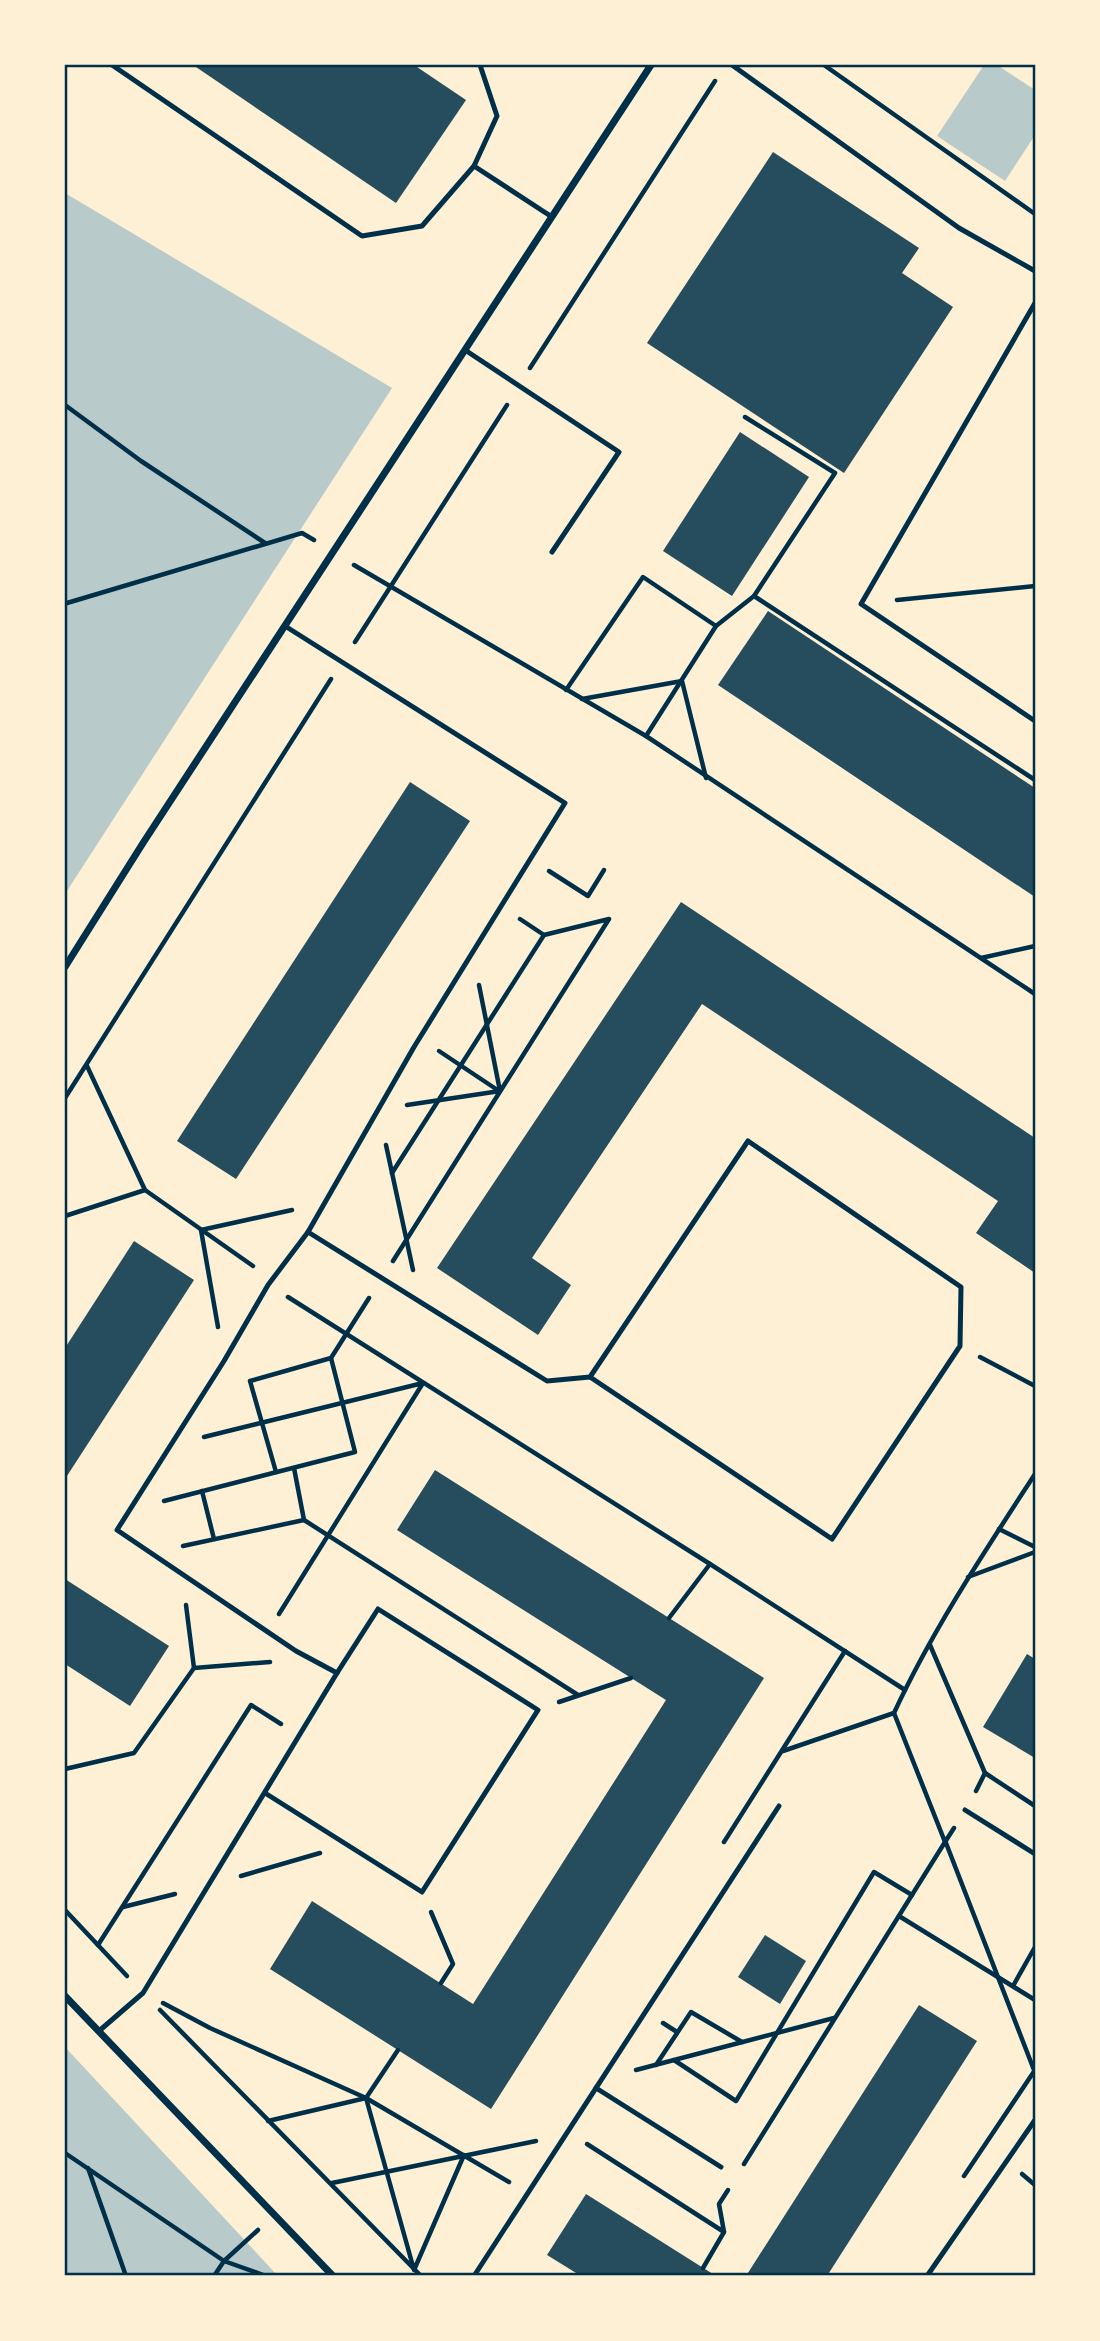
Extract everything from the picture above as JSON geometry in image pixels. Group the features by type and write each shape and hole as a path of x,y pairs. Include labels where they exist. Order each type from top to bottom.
{"street":[{"path":"65,967 651,65"},
{"path":"65,1996 333,2276"}],"lane":[{"path":"112,65 362,236 422,226 474,166 497,116 480,65"},
{"path":"732,65 959,228 1035,271"},
{"path":"474,166 552,217"},
{"path":"1035,303 861,604 1035,721"},
{"path":"465,350 619,452 552,552"},
{"path":"285,626 565,803 420,1038 308,1232 268,1285 117,1530 296,1651 337,1673"},
{"path":"308,1232 547,1381 590,1377 832,1539 960,1346 961,1287 748,1141 590,1377"},
{"path":"99,2031 144,1993 337,1673 378,1609 538,1710 422,1892 265,1793"},
{"path":"474,2276 779,1806"},
{"path":"965,1810 1035,1854"},
{"path":"596,2088 721,2167"},
{"path":"926,2276 1035,2120"}],"path":[{"path":"824,65 1035,214"},
{"path":"65,1098 719,76"},
{"path":"65,405 141,460 266,543"},
{"path":"65,602 302,533"},
{"path":"566,690 643,577 716,626"},
{"path":"861,604 1035,586"},
{"path":"389,588 646,736 1035,994"},
{"path":"646,736 716,626 754,596"},
{"path":"582,699 682,681"},
{"path":"682,681 706,778"},
{"path":"531,859 588,896 604,870"},
{"path":"501,907 544,935"},
{"path":"276,1472 250,1381 331,1358 609,919 544,935 392,1173"},
{"path":"980,958 1035,946"},
{"path":"472,954 500,1091"},
{"path":"420,1038 500,1091"},
{"path":"86,1065 145,1190 257,1269 268,1285 710,1563 905,1690"},
{"path":"420,1301 379,1110 500,1091"},
{"path":"65,1216 145,1190"},
{"path":"285,1222 299,1198"},
{"path":"201,1230 292,1210"},
{"path":"201,1230 219,1331 225,1321"},
{"path":"960,1346 1035,1386"},
{"path":"129,1510 355,1452 331,1358"},
{"path":"169,1446 423,1383"},
{"path":"268,1631 423,1383"},
{"path":"294,1468 304,1520"},
{"path":"782,1751 894,1713 968,1577 1035,1474"},
{"path":"202,1491 214,1539"},
{"path":"151,1553 304,1520 578,1695"},
{"path":"999,1529 1035,1550"},
{"path":"968,1577 1035,1550"},
{"path":"669,1618 710,1563"},
{"path":"65,1769 134,1753 194,1668 186,1600 197,1608"},
{"path":"930,1645 985,1773 1035,1806"},
{"path":"194,1668 278,1661 266,1653"},
{"path":"538,1710 631,1678"},
{"path":"98,1945 251,1705 299,1736"},
{"path":"894,1713 1035,2070"},
{"path":"741,2169 965,1810 985,1773"},
{"path":"674,2060 736,2101 874,1872 912,1895"},
{"path":"422,1892 453,1964 441,1983"},
{"path":"65,1910 421,2276"},
{"path":"899,1916 1035,2000"},
{"path":"1013,1986 1035,1947"},
{"path":"144,1993 210,2028 366,2098 528,2193"},
{"path":"656,2064 691,2012 743,2042"},
{"path":"603,2078 835,2018"},
{"path":"268,2121 366,2098 398,2050"},
{"path":"366,2098 414,2270"},
{"path":"331,2183 533,2141 564,2138"},
{"path":"584,2142 724,2232"},
{"path":"65,2153 224,2261 266,2276"},
{"path":"414,2270 464,2155"},
{"path":"88,2168 126,2276"},
{"path":"704,2268 724,2232 719,2204 734,2181"},
{"path":"214,2276 224,2261 274,2215"}],"shaded area":[{"path":"984,65 997,65 1035,90 1035,135 1005,181 937,136"},
{"path":"65,193 392,388 65,894"},
{"path":"65,2047 278,2276 65,2276"}],"building":[{"path":"193,65 414,65 466,100 396,203"},
{"path":"773,152 919,248 902,273 953,307 844,473 647,343"},
{"path":"740,432 809,477 732,596 663,551"},
{"path":"768,611 1035,788 1035,897 718,685"},
{"path":"410,782 470,821 236,1179 177,1141"},
{"path":"681,902 1035,1138 1035,1273 976,1233 998,1201 702,1004 532,1258 571,1285 538,1335 437,1268"},
{"path":"134,1241 194,1280 65,1479 65,1348"},
{"path":"435,1470 764,1678 491,2109 270,1969 312,1901 473,2004 666,1700 397,1530"},
{"path":"65,1579 169,1646 130,1706 65,1664"},
{"path":"1027,1654 1035,1659 1035,1758 983,1727"},
{"path":"765,1935 806,1961 780,2004 738,1977"},
{"path":"919,2005 977,2041 827,2276 746,2276"},
{"path":"586,2194 716,2276 581,2276 547,2255"}]}
